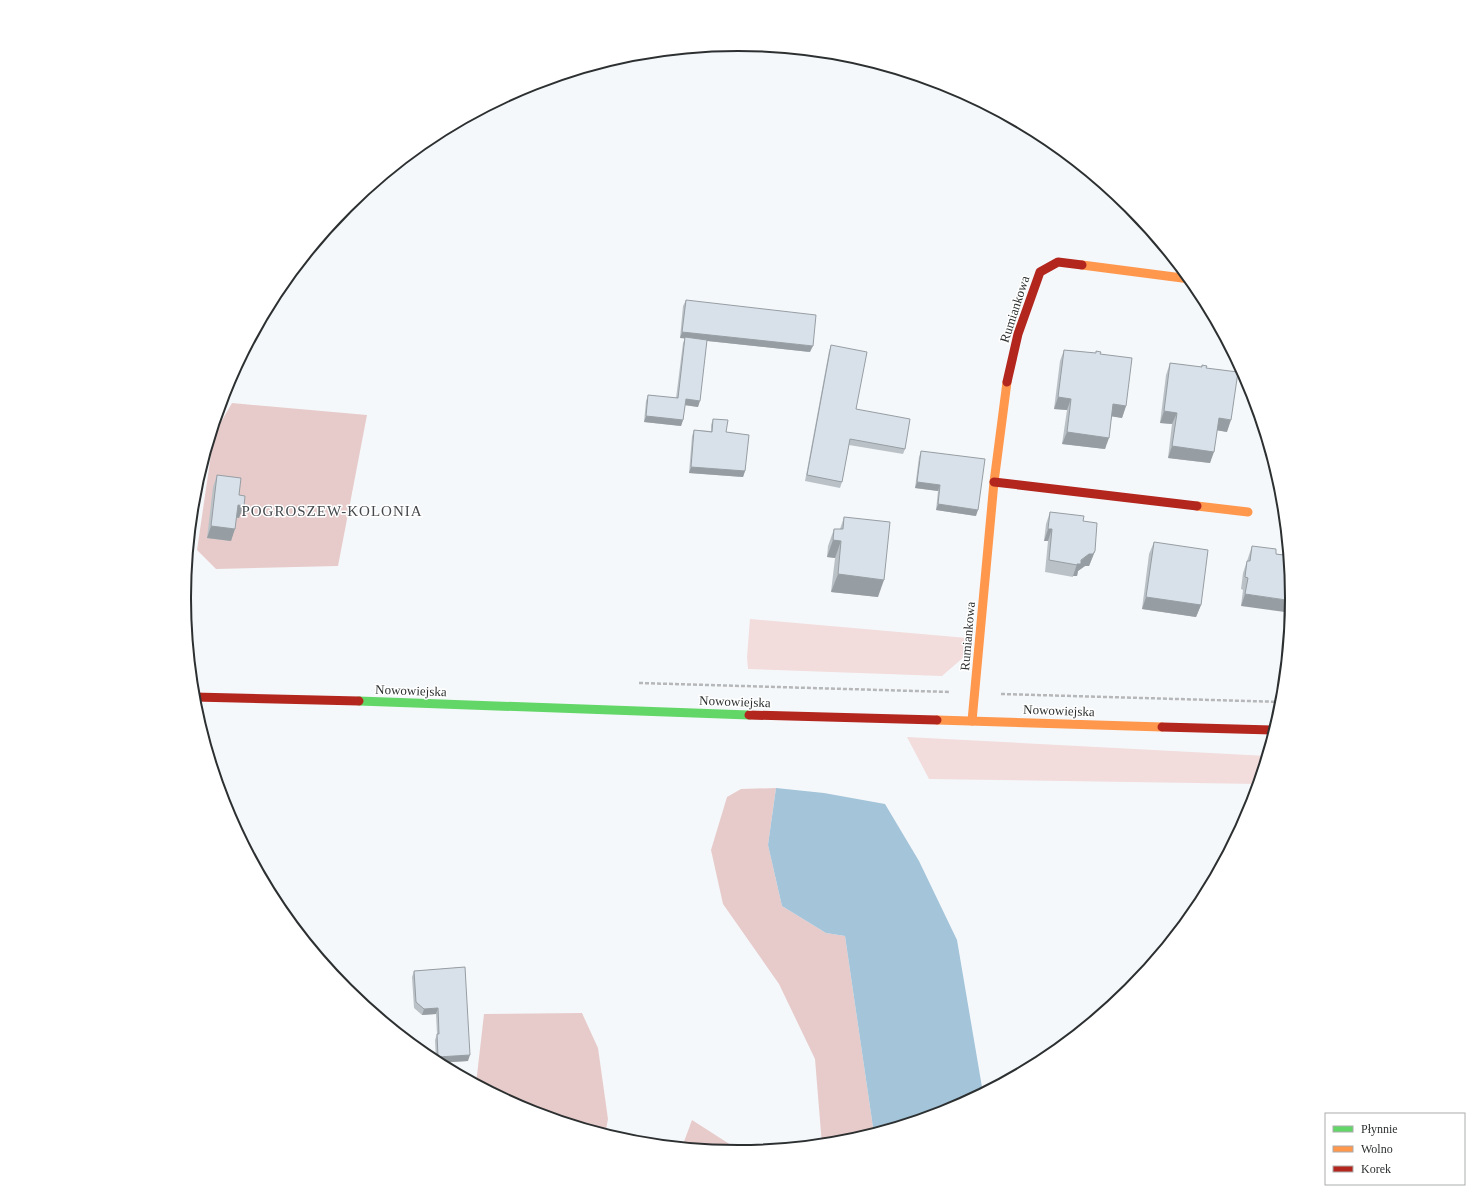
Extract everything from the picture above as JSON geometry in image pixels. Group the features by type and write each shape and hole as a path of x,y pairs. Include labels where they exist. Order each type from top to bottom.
{"street":[{"name":"Rumiankowa","path":"972,721 994,482 1009,371 1018,334 1040,272 1058,262 1182,278"},
{"path":"994,482 1248,512"},
{"name":"Nowowiejska","path":"201,697 414,702 1269,730"}],"path":[{"path":"635,683 1276,702"}],"shaded area":[{"path":"232,403 367,415 338,566 216,569 197,550 211,453 220,424"},
{"path":"750,619 967,638 965,656 942,676 748,669 747,657"},
{"path":"907,737 1262,756 1253,784 929,779"},
{"path":"776,788 768,845 782,906 826,933 845,936 873,1129 822,1139 815,1059 779,984 723,904 711,850 727,797 741,789"},
{"path":"582,1013 598,1048 608,1119 606,1129 563,1117 529,1104 496,1090 477,1079 484,1014"},
{"path":"692,1120 731,1146 703,1145 684,1143"}],"water":[{"path":"776,788 824,793 885,804 919,861 957,940 982,1089 914,1117 873,1129 845,936 826,933 782,906 768,845"}],"building":[{"path":"686,300 816,315 813,346 682,332"},
{"path":"685,337 707,340 700,401 686,399 683,420 646,416 648,395 678,398"},
{"path":"831,345 867,352 856,409 910,419 905,449 850,439 842,482 807,475"},
{"path":"1064,350 1096,353 1096,351 1101,352 1100,354 1132,358 1126,406 1113,404 1109,438 1067,432 1071,399 1058,397"},
{"path":"1170,363 1202,367 1202,365 1207,366 1206,368 1237,372 1238,374 1231,420 1219,418 1214,452 1172,446 1177,413 1164,411"},
{"path":"713,419 728,420 726,432 749,435 745,471 691,467 694,430 712,432"},
{"path":"921,451 985,459 978,510 938,504 940,485 917,482"},
{"path":"217,475 241,478 239,495 245,496 244,506 238,505 235,529 211,526"},
{"path":"1050,512 1084,516 1083,521 1097,523 1095,551 1093,554 1089,554 1081,560 1081,564 1077,565 1049,560 1052,529 1048,529"},
{"path":"844,517 890,522 884,580 838,574 841,541 833,540 834,529 843,529"},
{"path":"1154,542 1208,550 1201,605 1146,597"},
{"path":"1252,546 1276,549 1276,554 1283,555 1284,551 1286,600 1245,594 1248,578 1245,577 1247,561 1250,561"},
{"path":"465,967 470,1055 438,1056 438,1008 424,1009 416,1002 414,971"}],"traffic: fast":[{"path":"359,701 749,715"}],"traffic: slow":[{"path":"1082,265 1182,278"},
{"path":"972,721 994,482 1007,382"},
{"path":"1197,506 1248,512"},
{"path":"937,720 1162,727"}],"traffic: jam":[{"path":"1007,382 1018,334 1040,272 1058,262 1082,265"},
{"path":"994,482 1197,506"},
{"path":"201,697 359,701"},
{"path":"749,715 937,720"},
{"path":"1162,727 1269,730"}],"district":[{"name":"POGROSZEW-KOLONIA","path":"332,511"}]}
